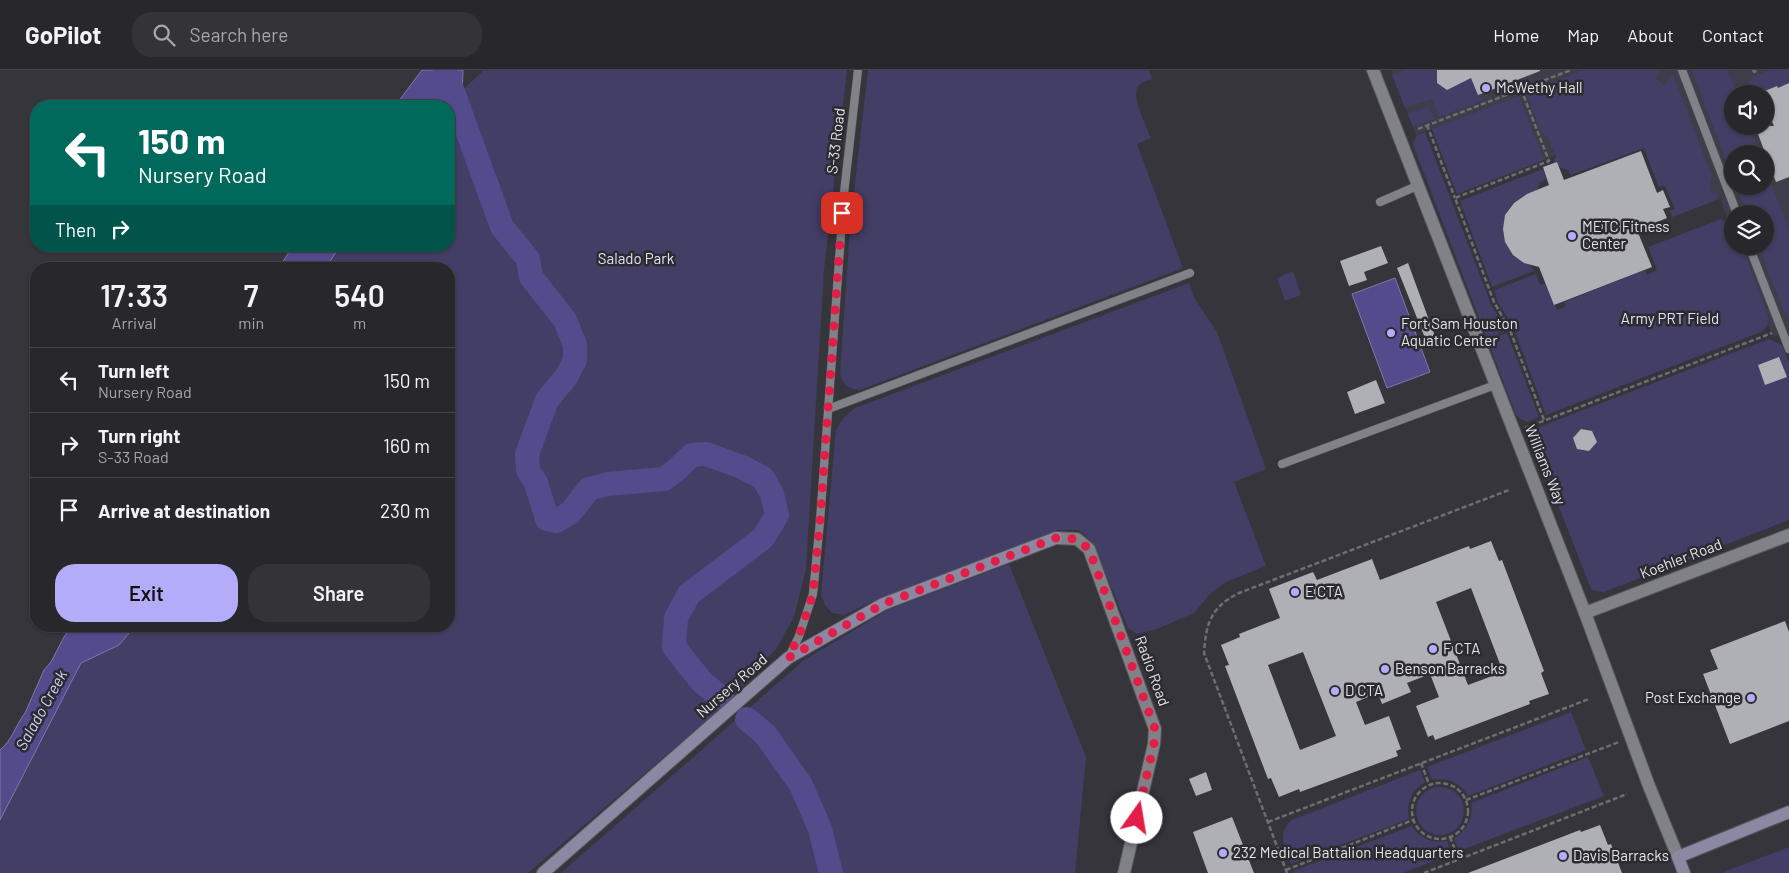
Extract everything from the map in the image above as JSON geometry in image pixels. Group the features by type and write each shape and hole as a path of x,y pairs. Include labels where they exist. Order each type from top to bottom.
{"street":[{"name":"Williams Way","path":"1373,70 1585,613 1684,873"},
{"name":"Koehler Road","path":"1585,613 1789,535"},
{"name":"Nursery Road","path":"543,873 788,658 883,604 1056,538"},
{"name":"Radio Road","path":"1056,538 1077,539 1089,549 1155,729 1154,744 1124,873"},
{"path":"1678,856 1789,812"}],"lane":[{"name":"S-33 Road","path":"788,658 799,636 813,594 844,193 858,70"},
{"path":"1682,70 1734,205"},
{"path":"1380,202 1417,186"},
{"path":"1753,255 1789,349"},
{"path":"828,409 1190,273"},
{"path":"1282,464 1495,385"}],"path":[{"path":"1418,129 1571,70"},
{"path":"1753,70 1754,72 1758,70"},
{"path":"1455,198 1550,161 1521,89"},
{"path":"1427,125 1494,302 1510,330 1544,420"},
{"path":"1524,428 1781,329"},
{"path":"1413,820 1287,871 1204,653 1207,628 1217,608 1229,598 1239,593 1509,490"},
{"path":"1268,822 1588,698"},
{"path":"1466,800 1619,742"},
{"path":"1421,763 1429,784"},
{"path":"1437,782 1446,783 1455,786 1462,792 1468,810 1467,819 1455,835 1436,839 1426,836 1418,830 1411,814 1412,805 1415,796 1429,784 1437,782"},
{"path":"1424,873 1627,794"},
{"path":"1450,836 1458,860"}],"shaded area":[{"path":"1391,70 1789,70 1789,331 1773,337 1742,255 1774,255 1774,205 1724,205 1724,209 1720,199 1672,217 1670,211 1675,209 1665,186 1659,187 1634,125 1457,194 1432,129 1416,135"}],"green space":[{"name":"Salado Park","path":"484,70 847,70 824,270 806,569 794,617 776,649 725,705 528,873 0,873 0,820 81,663 119,645 130,632 455,632 455,262 330,262 336,252 455,252 455,100 453,100"},
{"path":"868,70 1149,70 1152,79 1139,85 1136,92 1140,112 1151,138 1137,144 1183,268 860,390 847,386 840,374 850,227"},
{"path":"1406,70 1468,70 1482,101 1439,117 1432,99 1405,108 1392,75"},
{"path":"1584,70 1660,70 1655,78 1664,85 1673,75 1712,177 1709,189 1711,192 1714,191 1715,194 1717,193 1718,196 1714,201 1672,217 1670,211 1675,209 1665,186 1659,187 1644,148 1571,175 1568,170 1559,167 1557,162 1553,163 1556,156 1553,153 1554,149 1550,147 1552,144 1548,141 1549,137 1542,134 1526,92"},
{"path":"1692,70 1728,70 1734,85 1724,85 1724,135 1753,135 1756,145 1724,145 1724,155"},
{"path":"1771,70 1789,70 1789,83 1778,88 1776,86 1774,87 1774,85 1748,85 1752,78"},
{"path":"1519,96 1544,160 1457,194 1432,129"},
{"path":"1429,106 1435,119 1413,127 1408,114"},
{"path":"1425,132 1491,304 1506,331 1497,334 1498,336 1507,333 1539,417 1528,422 1516,415 1414,147 1413,142 1417,135"},
{"path":"1543,169 1547,179 1540,182 1537,190 1513,204 1507,212 1503,230 1505,239 1514,255 1530,265 1534,271 1492,287 1460,201"},
{"path":"1774,191 1789,230 1789,317 1784,312 1762,255 1774,255 1774,205 1743,205 1740,195 1774,195"},
{"name":"Army PRT Field","path":"1721,219 1724,220 1724,255 1745,255 1768,316 1768,324 1765,329 1546,415 1514,329 1498,302 1494,290 1536,274 1540,285 1546,283 1557,310 1565,307 1564,302 1645,270 1647,275 1657,270 1648,247"},
{"path":"1293,271 1301,295 1285,301 1277,278"},
{"path":"1189,283 1195,299 1217,332 1266,469 1234,482 1266,566 1226,582 1212,592 1194,613 1157,629 1137,634 1128,628 1090,540 1079,530 1058,530 872,602 844,615 832,613 825,605 821,594 836,430 843,418 855,408"},
{"path":"1769,339 1782,345 1789,363 1789,520 1604,592 1591,589 1530,433 1531,430"},
{"path":"1009,564 1086,757 1075,873 561,873 804,660 888,610"},
{"path":"1571,712 1586,750 1468,796 1461,787 1453,782 1443,779 1432,780 1427,767"},
{"path":"1588,757 1604,796 1459,851 1454,839 1470,819 1471,803"},
{"path":"1420,770 1425,782 1413,793 1408,808 1409,819 1291,864 1284,846 1283,835 1287,825 1292,820"},
{"path":"1435,787 1445,787 1457,794 1464,806 1464,816 1457,828 1445,835 1435,835 1427,831 1420,824 1416,816 1416,806 1420,798 1427,791"},
{"path":"1412,826 1422,837 1437,842 1447,841 1452,854 1403,873 1294,873 1293,871"},
{"path":"1789,847 1789,873 1721,873"}],"water":[{"path":"422,70 463,70 462,96 455,104 455,100 400,100"},
{"path":"289,252 336,252 330,262 283,262"},
{"name":"Fort Sam Houston Aquatic Center","path":"1395,278 1430,372 1387,388 1352,294"},
{"name":"Salado Creek","path":"68,632 130,632 119,645 81,663 0,820 0,750 8,741 25,713 44,670 51,662"}],"building":[{"path":"1437,70 1540,71 1478,95 1471,78 1447,90 1437,83"},
{"path":"1789,83 1789,177 1776,182 1774,177 1774,145 1762,145 1758,135 1774,135 1774,87 1777,86 1778,88"},
{"name":"METC Fitness Center","path":"1641,151 1657,193 1663,190 1670,207 1663,209 1667,218 1637,230 1652,267 1554,305 1539,267 1524,263 1513,255 1505,242 1503,229 1505,215 1514,203 1527,194 1549,185 1543,167 1557,162 1564,180"},
{"path":"1381,246 1388,263 1364,272 1367,280 1349,286 1340,261"},
{"path":"1408,263 1436,339 1427,343 1397,268"},
{"path":"1779,357 1787,377 1765,385 1758,365"},
{"path":"1376,380 1385,403 1355,414 1347,392"},
{"path":"1581,429 1592,431 1597,442 1589,451 1577,449 1573,438"},
{"name":"Benson Barracks","path":"1491,541 1499,561 1502,560 1544,671 1541,673 1549,694 1529,701 1530,704 1435,740 1433,735 1428,737 1416,706 1439,697 1430,674 1407,683 1411,692 1382,704 1378,693 1356,702 1365,725 1389,716 1401,749 1396,751 1398,756 1300,792 1299,789 1279,797 1271,778 1268,779 1225,666 1229,665 1221,645 1240,637 1239,634 1280,618 1269,589 1313,572 1317,580 1372,559 1380,580 1469,546 1470,549","holes":["1471,588 1503,672 1468,685 1436,602","1303,652 1336,736 1300,750 1268,665"]},
{"name":"Post Exchange","path":"1785,621 1789,632 1789,721 1730,744 1703,674 1718,669 1710,650"},
{"path":"1206,772 1212,790 1196,796 1189,779"},
{"name":"232 Medical Battalion Headquarters","path":"1232,817 1254,873 1208,873 1193,832"},
{"name":"Davis Barracks","path":"1600,825 1608,845 1611,844 1622,873 1468,873 1580,830 1581,832"}],"waterway":[{"path":"445,70 502,227 528,259 531,277 565,320 575,345 575,360 566,377 547,400 527,454 528,470 536,483 547,519 556,521 570,513 589,489 608,484 664,479 692,455 706,454 742,467 763,478 772,494 777,515 763,538 689,594 676,618 674,647 702,682 723,699"},
{"path":"747,719 765,734 801,785 820,829 831,873"}],"place":[{"name":"McWethy Hall","path":"1486,88"},
{"name":"METC Fitness Center","path":"1572,236"},
{"name":"Fort Sam Houston Aquatic Center","path":"1391,333"},
{"name":"E CTA","path":"1295,592"},
{"name":"F CTA","path":"1433,649"},
{"name":"Benson Barracks","path":"1385,669"},
{"name":"D CTA","path":"1335,691"},
{"name":"Post Exchange","path":"1751,698"},
{"name":"232 Medical Battalion Headquarters","path":"1223,853"},
{"name":"Davis Barracks","path":"1563,856"}],"route":[{"path":"842,213 813,594 799,636 788,658 883,604 1056,538 1077,539 1089,549 1155,729 1154,744 1137,818"}]}
